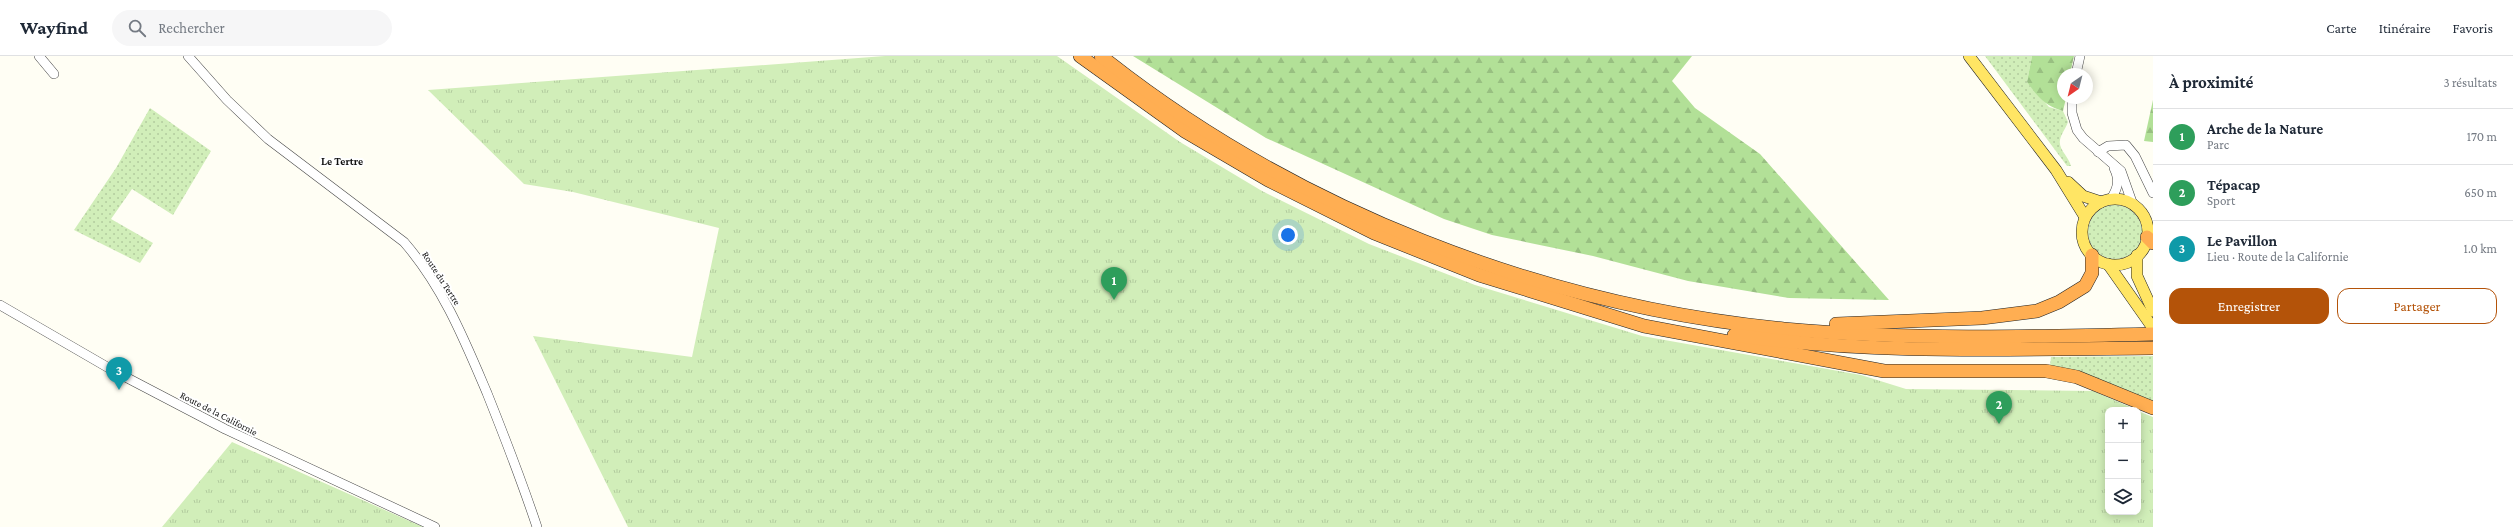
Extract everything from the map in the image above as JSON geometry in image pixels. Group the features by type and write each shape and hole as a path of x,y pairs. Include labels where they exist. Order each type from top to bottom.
{"highway":[{"path":"1080,56 1186,132 1282,187 1374,233 1472,272 1644,326 1884,371 2046,372 2077,377 2153,408"},
{"path":"1101,56 1169,106 1238,149 1315,191 1414,236 1512,272 1587,293 1672,312 1755,325 1881,335 2153,334"},
{"path":"1755,325 1786,322 1858,324 2024,314 2048,307 2085,286 2092,273 2092,255"},
{"path":"1575,304 1678,327 1784,342 1880,348 2153,348"}],"main road":[{"path":"1969,56 2056,170 2085,217 2083,237 2092,255 2108,264 2153,328"},
{"path":"2056,170 2083,196 2106,201 2126,201 2133,205 2145,219 2150,240 2137,255 2124,263 2108,264"},
{"path":"2085,217 2106,201"},
{"path":"2137,255 2137,276 2153,310"}],"street":[{"path":"39,56 54,74"},
{"name":"Route du Tertre","path":"188,56 228,100 268,139 398,238 419,260 453,316 519,472 537,527"},
{"path":"2077,68 2080,56"},
{"path":"2072,104 2072,113 2077,130 2124,176 2133,205"},
{"path":"2098,152 2108,146 2126,145 2135,156 2153,193"},
{"path":"2106,201 2117,187 2118,176 2112,165"},
{"name":"Route de la Californie","path":"0,305 114,371 225,429 435,527"}],"green space":[{"path":"885,56 1057,56 1180,142 1262,191 1369,244 1475,285 1642,336 1861,375 1906,389 2093,391 2130,407 2105,407 2105,515 2141,515 2141,412 2153,417 2153,527 628,527 533,336 692,357 719,228 573,192 524,184 428,90"},
{"path":"1133,56 1692,56 1672,81 1695,108 1760,154 1889,300 1789,298 1688,281 1593,256 1492,235 1444,219 1266,138"},
{"path":"1985,56 2032,56 2027,82 2049,107 2063,111 2068,122 2061,136 2060,143 2062,150 2071,166 2067,166"},
{"path":"2032,56 2074,56 2071,68 2057,68 2057,104 2065,104 2063,111 2047,104 2042,100 2027,82"},
{"path":"2153,100 2153,142 2144,141"},
{"path":"150,108 211,151 173,215 132,189 111,219 153,243 140,263 74,230 116,168"},
{"path":"2115,205 2125,207 2134,213 2140,222 2142,232 2140,242 2134,251 2125,257 2115,259 2105,257 2096,251 2090,242 2088,232 2090,222 2096,213 2105,207"},
{"path":"2153,356 2153,404 2050,366 2051,357"},
{"path":"232,442 423,527 162,527"}],"place":[{"name":"Arche de la Nature","path":"1114,300"},
{"name":"Le Pavillon","path":"119,390"},
{"name":"Tépacap","path":"1999,424"}],"district":[{"name":"Le Tertre","path":"342,161"}]}
